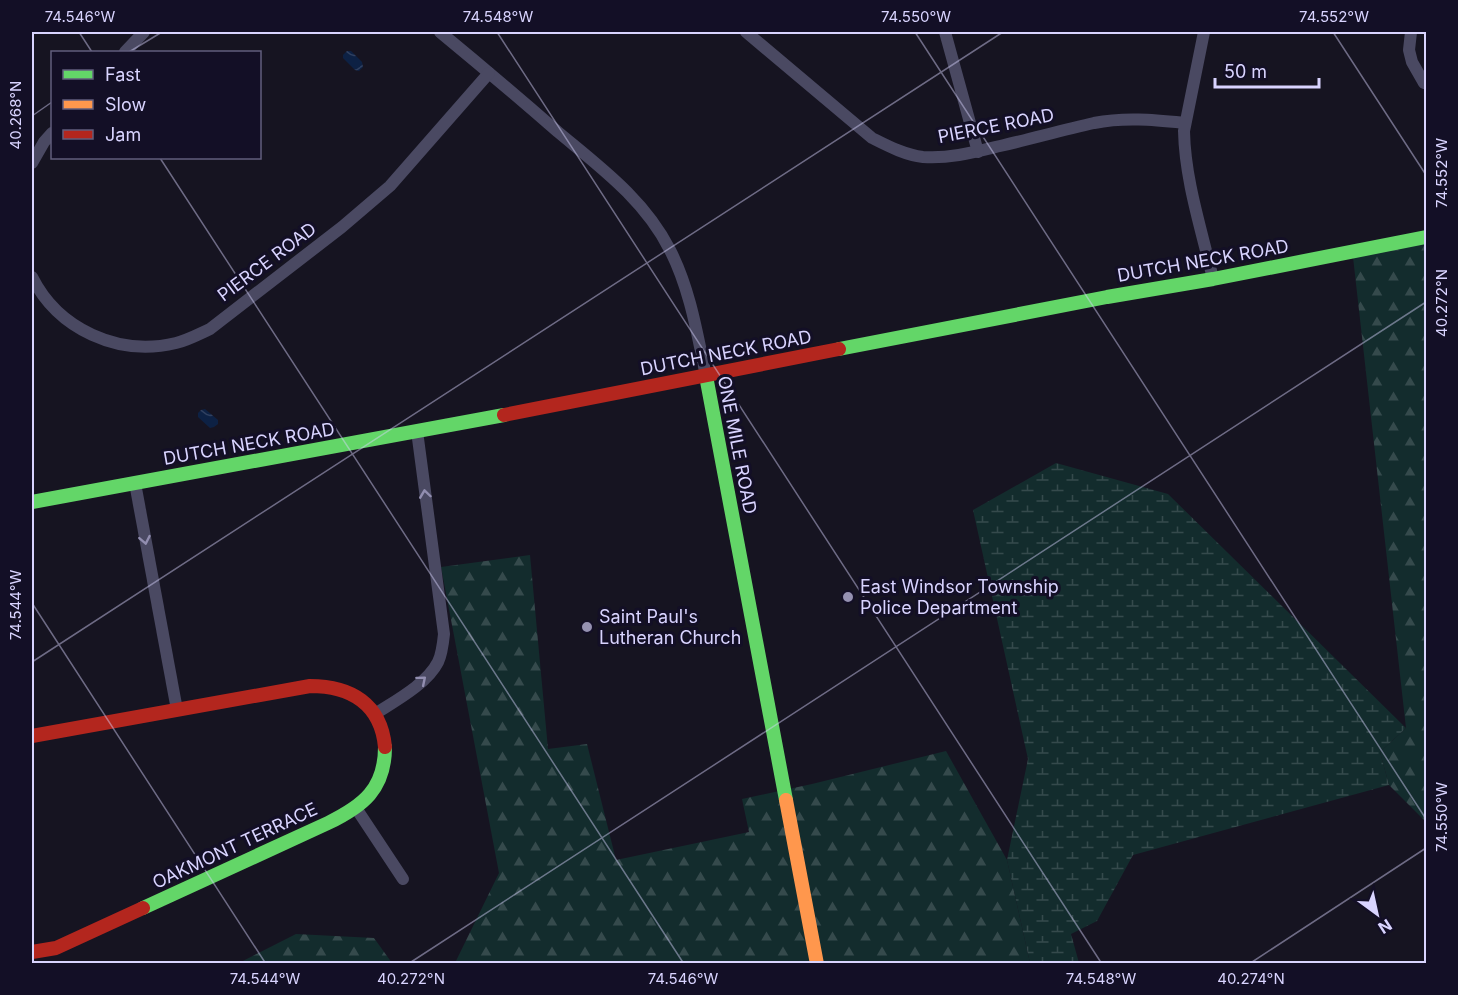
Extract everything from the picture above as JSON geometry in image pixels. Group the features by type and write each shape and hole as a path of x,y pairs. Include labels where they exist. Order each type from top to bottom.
{"street":[{"path":"126,51 144,32"},
{"name":"ONE MILE ROAD","path":"440,32 624,188 655,223 682,275 690,300 706,376 817,963"},
{"name":"PIERCE ROAD","path":"746,32 872,138 889,147 921,156 948,156 978,152 1096,123 1154,119 1185,123"},
{"path":"945,32 978,152"},
{"path":"1203,32 1185,123 1184,147 1192,192 1213,279"},
{"path":"1411,32 1412,62 1424,83"},
{"name":"PIERCE ROAD","path":"32,277 49,304 65,319 99,339 138,347 175,343 192,338 210,329 342,227 390,186 489,73"},
{"path":"32,163 51,134"},
{"name":"DUTCH NECK ROAD","path":"32,502 417,431 1426,237"},
{"path":"32,736 320,685 354,695 375,714 423,681 437,663 444,634 417,431"},
{"path":"135,483 177,710"},
{"name":"OAKMONT TERRACE","path":"32,952 56,948 322,826 356,808 367,799 382,774 385,744 382,729 375,714"},
{"path":"356,808 403,879"}],"green space":[{"path":"1426,235 1426,822 1389,785 1380,752 1406,728 1352,248"},
{"path":"1056,463 1168,494 1406,728 1380,752 1389,785 1133,855 1097,921 1071,934 1079,963 1030,963 1007,860 1028,759 973,510"},
{"path":"530,555 548,749 587,744 616,860 749,832 742,799 946,751 1007,860 1030,963 455,963 499,873 441,567"},
{"path":"296,934 374,938 392,963 239,963"}],"water":[{"path":"347,51 351,51 362,62 363,67 359,71 343,58"},
{"path":"205,409 218,420 218,424 214,427 210,428 198,417 198,413"}],"traffic: fast":[{"path":"839,349 1426,237"},
{"path":"706,376 786,800"},
{"path":"32,502 504,415"},
{"path":"143,908 352,810 370,794 376,785 384,762 385,747"}],"traffic: slow":[{"path":"786,800 817,964"}],"traffic: jam":[{"path":"504,415 839,349"},
{"path":"32,736 310,686 338,689 361,700 377,719 385,747"},
{"path":"32,952 56,948 143,908"}],"place":[{"name":"East Windsor Township Police Department","path":"848,597"},
{"name":"Saint Paul's Lutheran Church","path":"587,627"}]}
